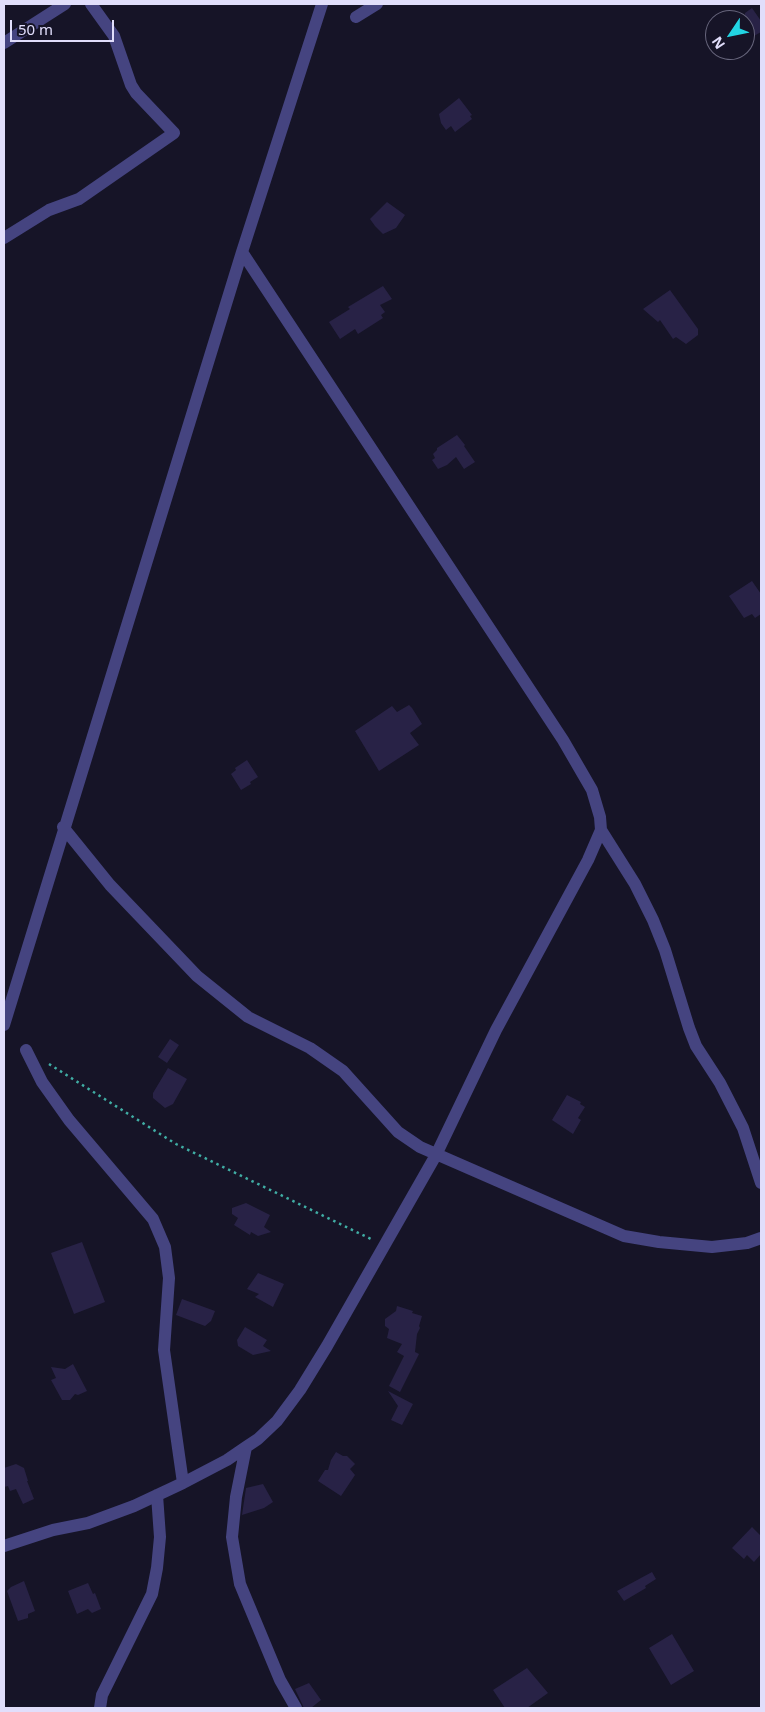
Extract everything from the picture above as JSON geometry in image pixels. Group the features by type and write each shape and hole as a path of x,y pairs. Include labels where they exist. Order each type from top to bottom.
{"street":[{"path":"4,43 65,4"},
{"path":"4,238 49,210 79,199 174,133 136,93 127,76 114,36 91,4"},
{"path":"4,1025 242,252 322,4"},
{"path":"356,17 377,4"},
{"path":"242,252 563,740 592,790 600,817 601,830 635,884 653,920 665,950 688,1028 696,1046 720,1083 739,1119 761,1183"},
{"path":"64,827 110,885 197,976 248,1017 310,1048 343,1071 398,1132 420,1147 624,1236 659,1242 712,1247 748,1243 761,1238"},
{"path":"4,1546 52,1530 88,1523 183,1483 227,1460 258,1439 276,1420 300,1390 385,1246 436,1154 496,1030 588,860 601,830"},
{"path":"26,1050 42,1082 69,1120 153,1219 165,1247 169,1278 164,1350 183,1483"},
{"path":"246,1447 236,1497 232,1537 240,1584 280,1680 296,1708"},
{"path":"100,1708 102,1695 152,1594 160,1537 157,1495"}],"path":[{"path":"26,1050 176,1144 385,1246"}],"building":[{"path":"755,12 761,21 761,32 755,35"},
{"path":"459,98 472,115 470,116 472,119 455,132 451,126 446,130 441,123 439,114"},
{"path":"387,202 405,215 396,228 383,234 370,219"},
{"path":"383,286 392,299 380,305 385,312 381,315 383,318 358,334 355,329 340,339 329,322 350,309 348,307"},
{"path":"670,290 698,329 698,335 686,344 676,337 673,339 660,320 658,322 643,309"},
{"path":"457,435 475,462 464,469 456,457 447,465 438,469 432,460 435,458 433,454 437,448"},
{"path":"752,581 761,594 761,614 755,618 752,614 744,618 729,596"},
{"path":"409,705 422,724 410,733 419,745 379,771 355,731 392,706 397,712"},
{"path":"247,760 258,777 241,790 231,774 236,770 235,768"},
{"path":"170,1039 179,1045 167,1063 158,1057"},
{"path":"168,1068 187,1079 173,1104 165,1108 153,1098 153,1093"},
{"path":"567,1095 581,1102 580,1104 585,1107 578,1118 581,1120 573,1134 552,1120"},
{"path":"246,1203 270,1215 264,1227 271,1232 258,1236 251,1232 250,1235 234,1225 238,1218 232,1214 232,1208"},
{"path":"82,1242 105,1302 74,1314 51,1253"},
{"path":"258,1273 284,1284 273,1307 255,1297 259,1294 247,1289"},
{"path":"182,1299 215,1311 211,1321 205,1326 176,1315"},
{"path":"397,1306 422,1316 415,1352 419,1354 400,1392 389,1386 404,1356 397,1352 402,1344 387,1338 389,1329 385,1326 385,1319 396,1311"},
{"path":"245,1327 267,1340 263,1346 271,1351 253,1355 238,1346 237,1340"},
{"path":"73,1364 87,1391 78,1395 75,1394 70,1400 62,1400 51,1380 56,1378 51,1367 65,1369"},
{"path":"388,1391 413,1404 402,1425 391,1420 398,1406"},
{"path":"336,1452 347,1456 355,1464 350,1469 355,1475 341,1496 318,1481 325,1470 328,1470"},
{"path":"16,1464 24,1468 34,1499 23,1504 16,1489 10,1491 8,1486 4,1487 4,1468"},
{"path":"263,1484 273,1502 264,1508 242,1515 246,1488"},
{"path":"752,1527 761,1536 761,1554 754,1562 747,1555 744,1559 732,1548"},
{"path":"652,1572 656,1579 645,1586 646,1588 624,1601 617,1591"},
{"path":"24,1581 35,1611 28,1614 28,1618 18,1621 7,1591"},
{"path":"88,1583 93,1594 95,1593 101,1609 92,1613 88,1609 77,1614 68,1591"},
{"path":"672,1634 694,1671 671,1685 649,1648"},
{"path":"527,1668 548,1693 527,1708 505,1708 493,1690"},
{"path":"309,1683 321,1700 311,1708 304,1708 295,1689"}]}
